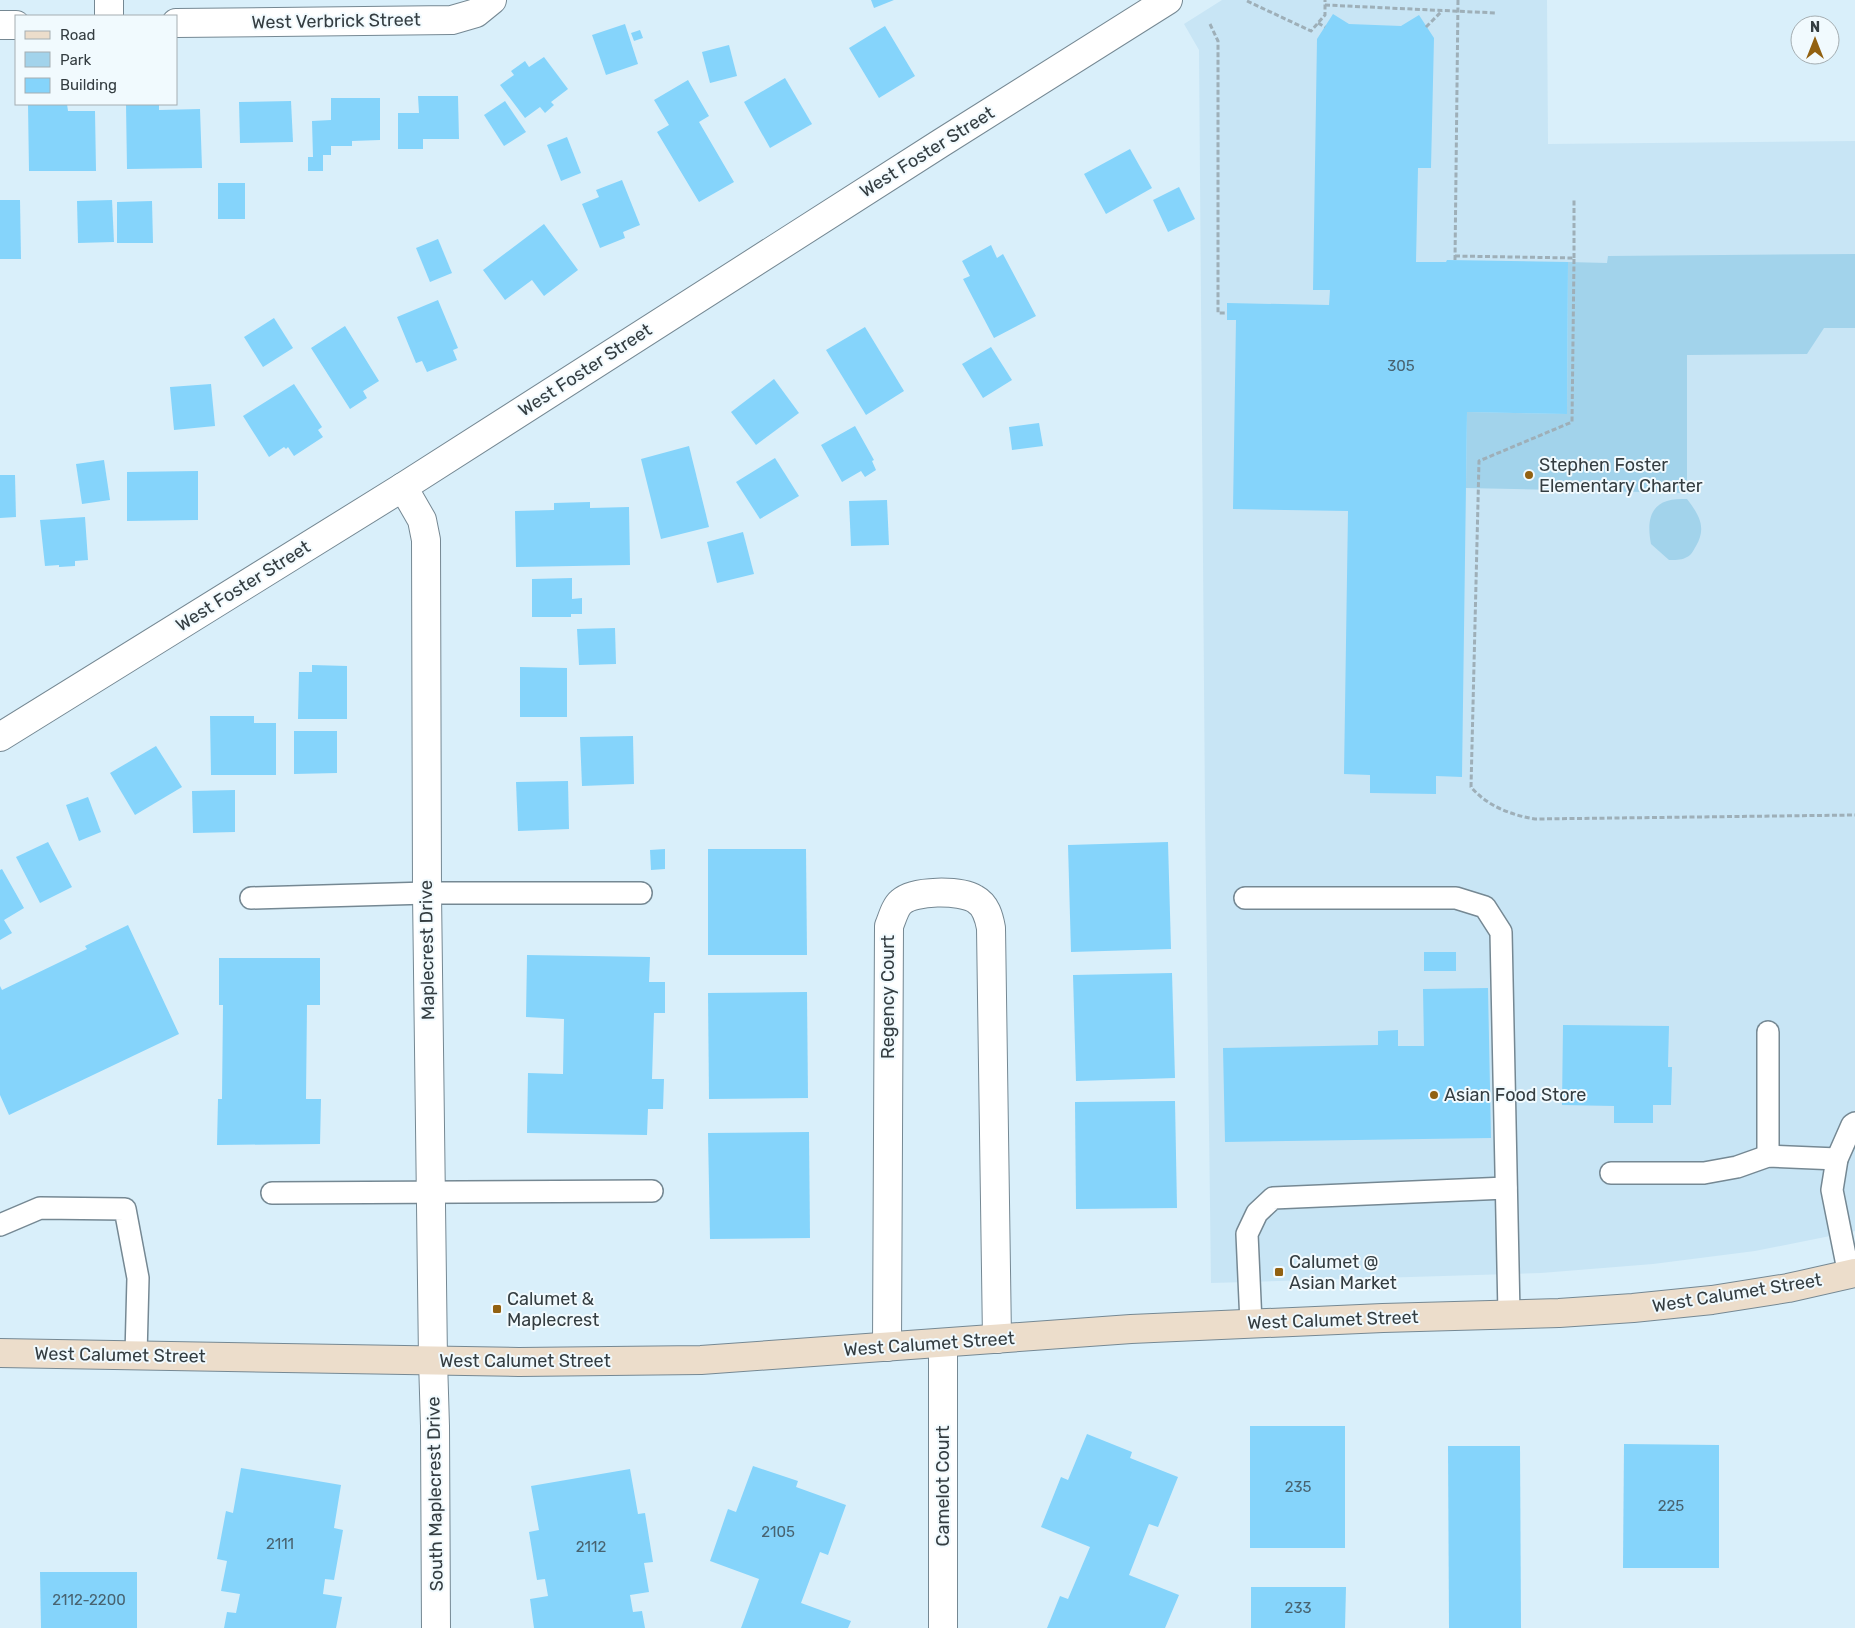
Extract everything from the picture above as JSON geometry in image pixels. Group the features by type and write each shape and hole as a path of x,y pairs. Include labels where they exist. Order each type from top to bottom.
{"main road":[{"name":"West Calumet Street","path":"0,1352 529,1362 701,1360 1131,1329 1633,1308 1712,1300 1788,1288 1852,1274"}],"street":[{"path":"108,0 109,15"},
{"name":"West Foster Street","path":"0,737 403,487 1168,0"},
{"name":"West Verbrick Street","path":"178,22 452,20 476,13 492,1"},
{"path":"0,25 15,25"},
{"name":"Maplecrest Drive","path":"403,487 422,520 426,540 427,893 432,1360"},
{"name":"Regency Court","path":"886,1347 889,926 900,902 918,893 959,894 976,899 988,912 991,928 997,1339"},
{"name":"Camelot Court","path":"943,1343 943,1628"},
{"name":"South Maplecrest Drive","path":"432,1360 435,1426 436,1628"}],"lane":[{"path":"251,898 427,893 641,893"},
{"path":"1244,898 1456,898 1485,907 1501,932 1509,1314"},
{"path":"1768,1032 1768,1156"},
{"path":"1852,1274 1832,1190 1837,1159 1852,1125 1855,1123"},
{"path":"1611,1173 1704,1173 1737,1167 1768,1156 1837,1159"},
{"path":"1251,1323 1248,1234 1257,1213 1273,1198 1506,1188"},
{"path":"272,1193 652,1191"},
{"path":"0,1225 40,1208 125,1209 138,1278 136,1356"}],"path":[{"path":"1248,1 1311,31 1324,15 1325,0"},
{"path":"1458,0 1455,258 1574,258"},
{"path":"1325,5 1496,13"},
{"path":"1426,27 1442,10"},
{"path":"1318,23 1325,27"},
{"path":"1210,24 1218,41 1218,313 1227,313"},
{"path":"1574,198 1572,422 1479,462 1471,787 1478,795 1495,806 1514,815 1535,819 1855,815"}],"shaded area":[{"name":"Stephen Foster Elementary Charter","path":"1222,0 1547,0 1548,144 1855,141 1855,1231 1755,1251 1653,1264 1541,1273 1211,1283 1199,50 1184,24"}],"green space":[{"path":"1855,254 1855,328 1824,328 1807,354 1687,355 1687,493 1466,488 1467,412 1567,414 1568,262 1607,263 1608,256"},
{"path":"1687,499 1698,516 1701,533 1689,556 1682,559 1669,560 1651,544 1650,519 1652,513 1660,504 1672,500"}],"building":[{"path":"871,0 894,0 874,8"},
{"path":"1333,14 1349,24 1401,26 1419,15 1434,38 1431,168 1418,168 1416,262 1446,262 1447,260 1568,262 1567,414 1467,412 1462,777 1436,776 1436,794 1370,793 1370,775 1344,774 1348,511 1233,509 1236,320 1227,320 1227,303 1329,305 1330,290 1313,290 1317,39"},
{"path":"625,24 638,64 606,75 592,35"},
{"path":"885,26 915,76 879,98 849,48"},
{"path":"640,30 643,38 634,41 631,33"},
{"path":"729,45 737,76 710,83 702,52"},
{"path":"544,57 568,89 551,102 554,105 545,113 540,107 525,118 500,85 514,75 511,71 525,61 529,67"},
{"path":"785,78 812,124 770,148 744,102"},
{"path":"688,80 709,116 699,122 734,182 699,202 657,132 669,125 654,100"},
{"path":"418,96 458,96 459,139 423,139 423,149 398,149 398,113 419,113"},
{"path":"331,98 380,98 380,140 352,141 352,146 331,146 331,155 323,155 323,171 308,171 308,157 313,157 312,121 331,120"},
{"path":"291,101 293,142 240,143 239,102"},
{"path":"505,101 526,132 504,146 484,115"},
{"path":"28,105 67,105 68,111 95,111 96,171 29,171"},
{"path":"126,105 159,105 159,110 200,109 202,168 127,169"},
{"path":"567,137 581,173 561,181 547,145"},
{"path":"1130,149 1152,188 1106,214 1084,174"},
{"path":"622,180 640,225 623,232 625,238 600,248 582,204 599,197 596,190"},
{"path":"218,183 245,183 245,219 218,219"},
{"path":"1179,187 1195,219 1168,232 1153,200"},
{"path":"0,200 20,200 21,259 0,259"},
{"path":"112,200 114,242 78,243 77,201"},
{"path":"152,201 153,243 117,243 117,202"},
{"path":"544,224 578,270 544,296 532,280 505,300 483,270"},
{"path":"438,239 452,273 430,282 416,248"},
{"path":"991,245 997,258 1003,254 1036,316 994,338 963,279 970,276 962,261"},
{"path":"438,300 458,348 453,350 457,360 427,372 422,361 416,363 397,317"},
{"path":"274,318 293,348 263,367 244,337"},
{"path":"345,326 379,381 363,391 367,398 350,409 311,348"},
{"path":"865,327 904,391 866,415 826,350"},
{"path":"991,347 1012,380 983,398 962,364"},
{"path":"774,379 799,413 756,445 731,412"},
{"path":"211,384 215,426 174,430 170,387"},
{"path":"294,384 322,427 318,430 323,437 294,456 288,447 286,449 284,447 269,457 243,416"},
{"path":"1039,423 1043,446 1012,450 1009,427"},
{"path":"855,426 874,460 872,461 876,470 865,477 861,471 842,482 821,445"},
{"path":"689,446 709,527 661,539 641,459"},
{"path":"775,458 799,496 760,519 736,482"},
{"path":"104,460 110,500 82,504 76,464"},
{"path":"198,471 198,520 127,521 127,472"},
{"path":"0,475 15,475 16,517 0,518"},
{"path":"887,500 889,545 851,546 849,501"},
{"path":"590,502 590,508 629,507 630,565 516,567 515,511 554,510 554,503"},
{"path":"85,517 88,560 75,561 75,566 45,566 40,520"},
{"path":"743,532 754,574 717,583 707,542"},
{"path":"572,578 572,599 582,598 582,614 571,614 571,617 532,617 532,579"},
{"path":"615,628 616,664 579,665 577,629"},
{"path":"312,665 347,666 347,719 298,719 299,672 312,672"},
{"path":"520,667 567,668 567,717 520,717"},
{"path":"210,716 254,716 254,723 276,723 276,775 211,775"},
{"path":"294,731 337,731 337,773 294,774"},
{"path":"633,736 634,784 582,786 580,737"},
{"path":"156,746 182,787 135,815 110,773"},
{"path":"568,781 569,829 518,831 516,782"},
{"path":"235,790 235,832 193,833 192,791"},
{"path":"88,797 101,832 79,841 66,805"},
{"path":"48,842 72,887 40,903 16,857"},
{"path":"1168,842 1171,949 1071,952 1068,845"},
{"path":"665,849 665,869 651,870 650,850"},
{"path":"708,849 806,849 807,955 708,955"},
{"path":"2,869 24,908 4,920 12,933 0,940 0,870"},
{"path":"128,925 179,1034 9,1115 0,1095 0,986 2,990 87,949 85,946"},
{"path":"1424,952 1456,952 1456,971 1424,971"},
{"path":"527,955 650,957 649,982 665,982 665,1013 654,1013 652,1079 664,1079 663,1109 648,1109 647,1135 527,1133 528,1073 563,1074 564,1019 526,1017"},
{"path":"219,958 320,958 320,1005 307,1005 306,1099 321,1099 320,1144 217,1145 218,1099 222,1099 223,1005 219,1005"},
{"path":"1172,973 1175,1078 1076,1081 1073,975"},
{"path":"1488,988 1491,1138 1225,1142 1223,1048 1378,1045 1378,1031 1398,1030 1398,1046 1424,1046 1423,989"},
{"path":"807,992 808,1098 709,1099 708,993"},
{"path":"1563,1025 1669,1026 1668,1067 1672,1067 1671,1105 1653,1105 1653,1123 1614,1123 1614,1106 1562,1105"},
{"path":"1175,1101 1177,1208 1076,1209 1075,1102"},
{"path":"809,1132 810,1238 710,1239 708,1133"},
{"path":"1250,1426 1345,1426 1345,1548 1250,1548"},
{"path":"1087,1434 1132,1452 1130,1458 1178,1477 1158,1527 1149,1524 1129,1575 1179,1595 1165,1628 1047,1628 1060,1596 1068,1599 1090,1547 1041,1527 1061,1477 1068,1480"},
{"path":"1624,1444 1719,1445 1719,1568 1623,1568"},
{"path":"1448,1446 1520,1446 1521,1628 1449,1628"},
{"path":"753,1466 798,1481 796,1487 846,1505 828,1555 820,1552 801,1603 851,1621 848,1628 741,1628 759,1579 710,1561 728,1509 736,1512"},
{"path":"241,1468 341,1485 334,1528 343,1530 334,1580 325,1579 323,1594 342,1597 336,1628 224,1628 227,1612 236,1613 240,1594 221,1591 227,1561 217,1559 226,1511 233,1513"},
{"path":"630,1469 638,1514 645,1513 653,1562 644,1563 649,1592 630,1595 633,1612 642,1611 645,1628 534,1628 530,1599 548,1596 545,1579 537,1580 529,1532 539,1530 531,1486"},
{"path":"40,1572 137,1572 137,1628 41,1628"},
{"path":"1251,1587 1346,1587 1345,1628 1251,1628"}],"place":[{"name":"Stephen Foster Elementary Charter","path":"1529,475"},
{"name":"Asian Food Store","path":"1434,1095"},
{"name":"Calumet @ Asian Market","path":"1279,1272"},
{"name":"Calumet & Maplecrest","path":"497,1309"}]}
